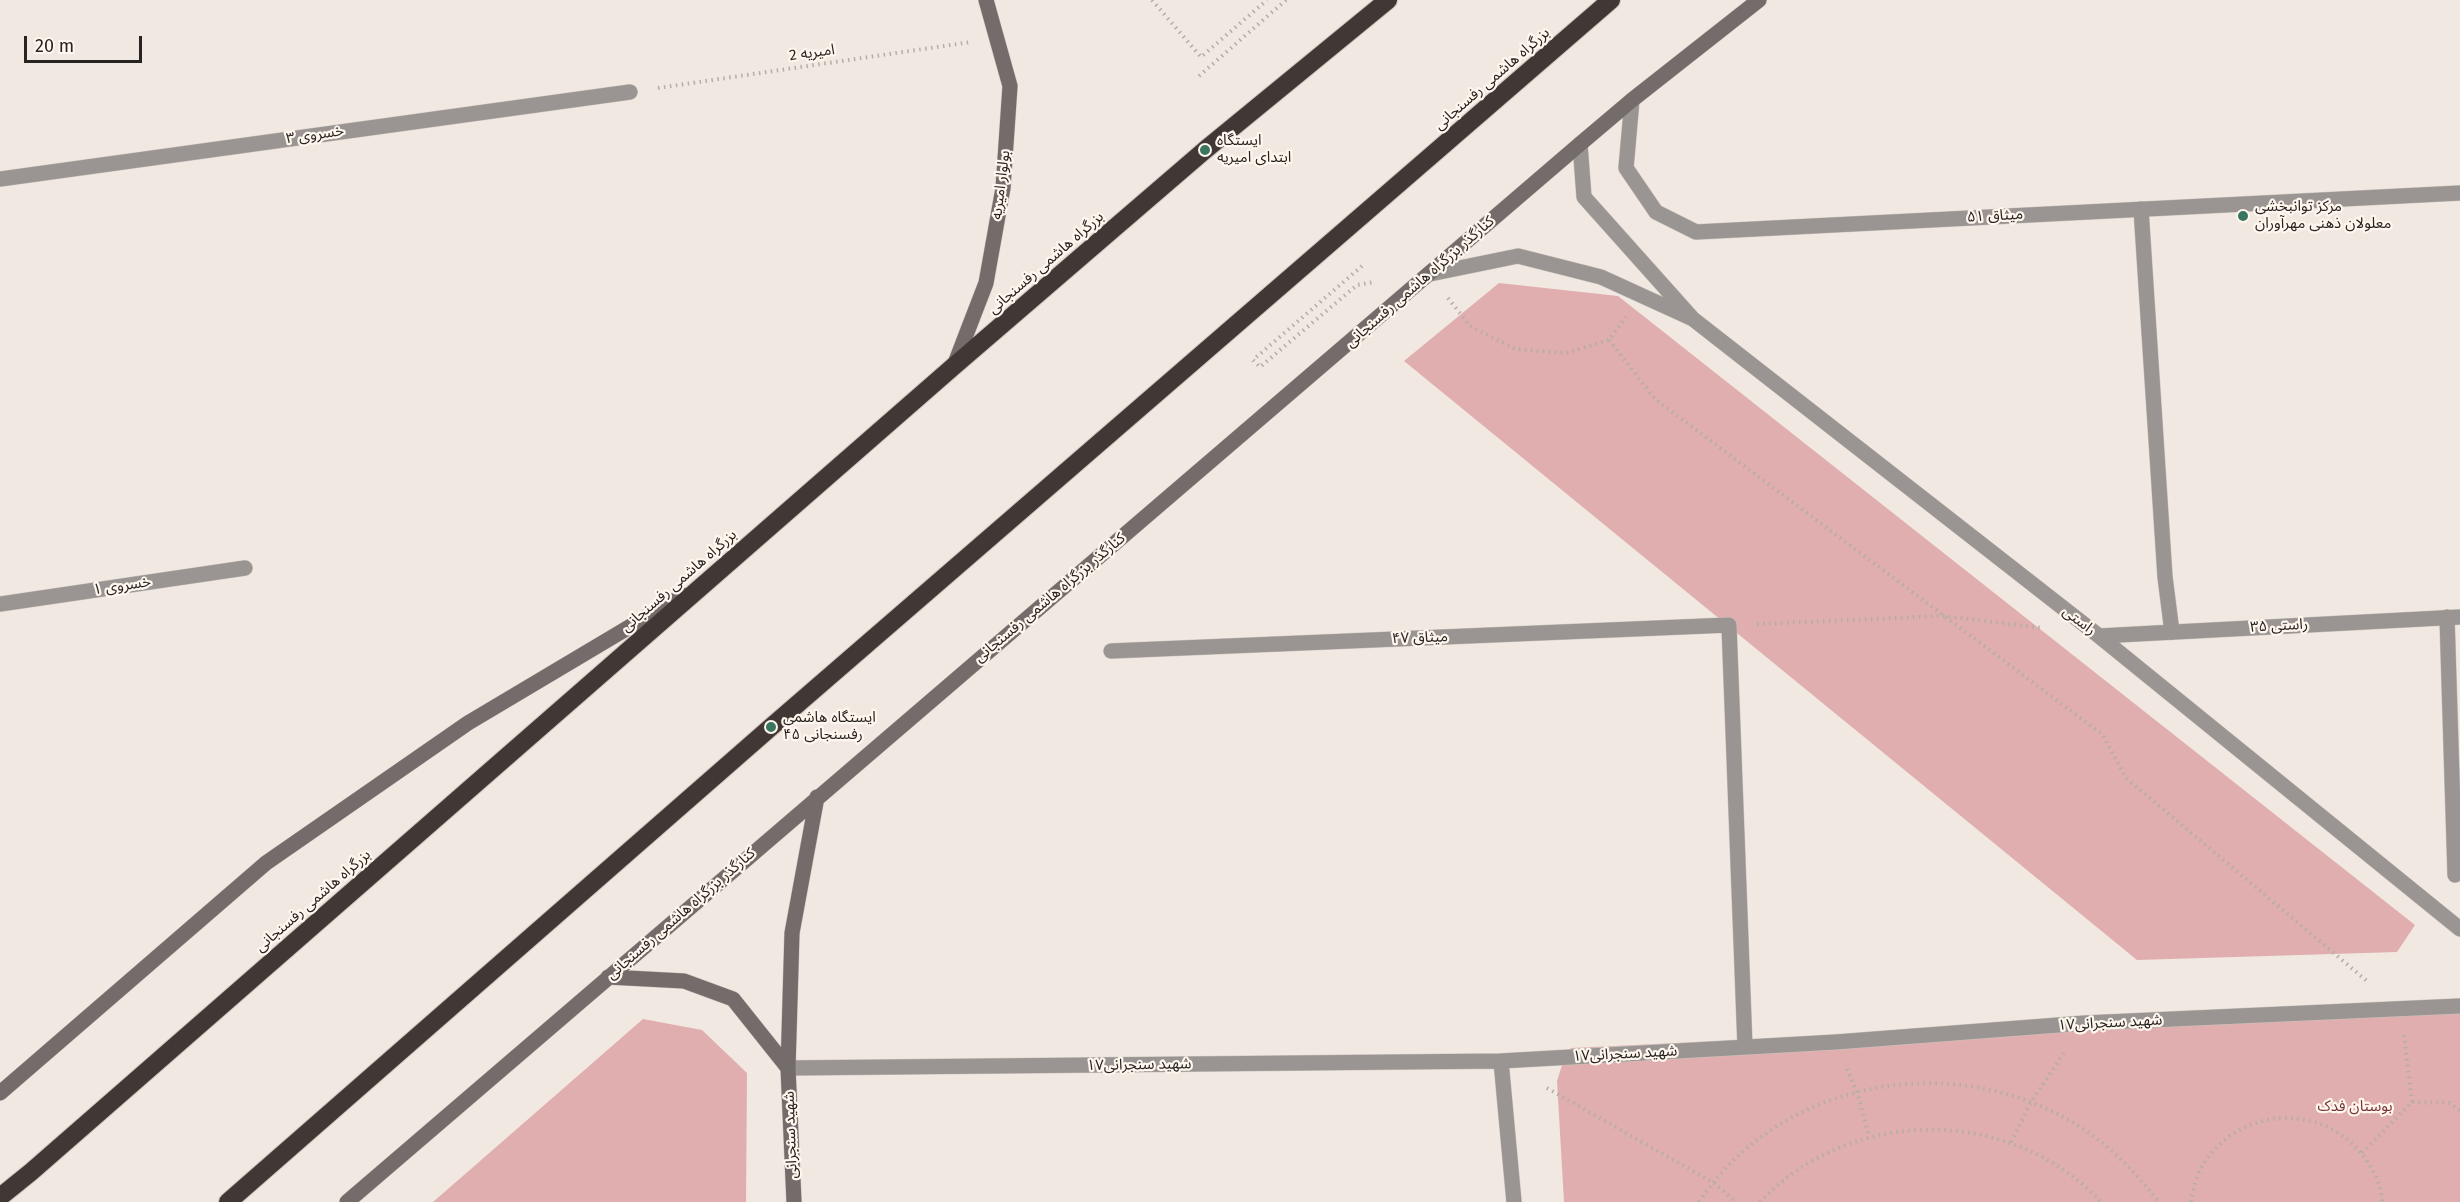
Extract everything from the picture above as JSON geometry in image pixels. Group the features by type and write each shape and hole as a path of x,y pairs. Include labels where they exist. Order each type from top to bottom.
{"highway":[{"name":"بزرگراه هاشمی رفسنجانی","path":"0,1197 31,1173 954,366 1205,150 1388,0"},
{"name":"بزرگراه هاشمی رفسنجانی","path":"228,1202 771,727 1611,0"}],"street":[{"name":"بولوار امیریه","path":"954,366 986,283 1004,188 1010,86 986,0"},
{"name":"کنارگذر بزرگراه هاشمی رفسنجانی","path":"347,1202 1580,144 1759,0"},
{"name":"خسروی ۳","path":"0,179 630,92"},
{"name":"میثاق ۵۱","path":"1632,100 1626,168 1656,212 1696,231 2460,194"},
{"path":"1580,144 1584,197 1693,319"},
{"path":"2141,209 2164,565 2172,632"},
{"path":"1430,274 1518,256 1601,277 1693,319"},
{"name":"راستی","path":"1693,319 2099,636 2460,929"},
{"name":"خسروی ۱","path":"0,604 245,568"},
{"path":"0,1093 266,863 468,723 706,581"},
{"path":"2454,617 2455,875"},
{"name":"راستی ۳۵","path":"2099,636 2454,617"},
{"path":"1729,625 1745,1047"},
{"name":"میثاق ۴۷","path":"1111,651 1729,625"},
{"name":"شهید سنجرانی","path":"794,1202 789,1068 792,933 817,797"},
{"path":"608,977 684,981 733,999 789,1068"},
{"name":"شهید سنجرانی۱۷","path":"789,1068 1501,1061 1836,1042 2085,1023 2460,1006"},
{"path":"1501,1061 1514,1202"}],"path":[{"path":"1152,0 1201,57 1268,0"},
{"path":"1199,76 1286,0"},
{"name":"امیریه 2","path":"630,92 997,38"},
{"path":"1357,285 1260,367 1253,360 1362,266"},
{"path":"1430,274 1470,326 1515,349 1566,353 1609,340 1642,296"},
{"path":"1609,340 1655,399 2103,735 2126,778 2401,1010 2412,1102"},
{"path":"1729,625 1945,616 2051,630"},
{"path":"2011,1142 2031,1102 2085,1023"},
{"path":"1836,1042 1857,1092 1869,1136"},
{"path":"1501,1061 1714,1183 1736,1202"},
{"path":"1699,1202 1734,1160 1766,1134 1800,1113 1837,1097 1876,1087 1916,1082 1957,1083 1997,1091 2031,1102 2072,1121 2106,1144 2135,1173 2158,1202"},
{"path":"2362,1154 2412,1102 2450,1103 2460,1111"},
{"path":"2191,1202 2194,1185 2203,1164 2218,1146 2236,1131 2257,1121 2280,1117 2304,1118 2326,1125 2346,1137 2362,1154 2374,1173 2382,1202"},
{"path":"1760,1202 1774,1187 1804,1165 1835,1148 1869,1136 1905,1130 1941,1129 1976,1133 2011,1142 2043,1157 2073,1176 2101,1202"}],"green space":[{"path":"1499,283 1618,296 2415,925 2397,952 2137,960 1404,361"},
{"name":"بوستان فدک","path":"2460,1006 2460,1202 1564,1202 1557,1081 1563,1062 1571,1048"},
{"path":"643,1019 702,1030 747,1073 746,1202 433,1202"}],"place":[{"name":"ایستگاه ابتدای امیریه","path":"1205,150"},
{"name":"مرکز توانبخشی معلولان ذهنی مهرآوران","path":"2243,216"},
{"name":"ایستگاه هاشمی رفسنجانی ۴۵","path":"771,727"}]}
